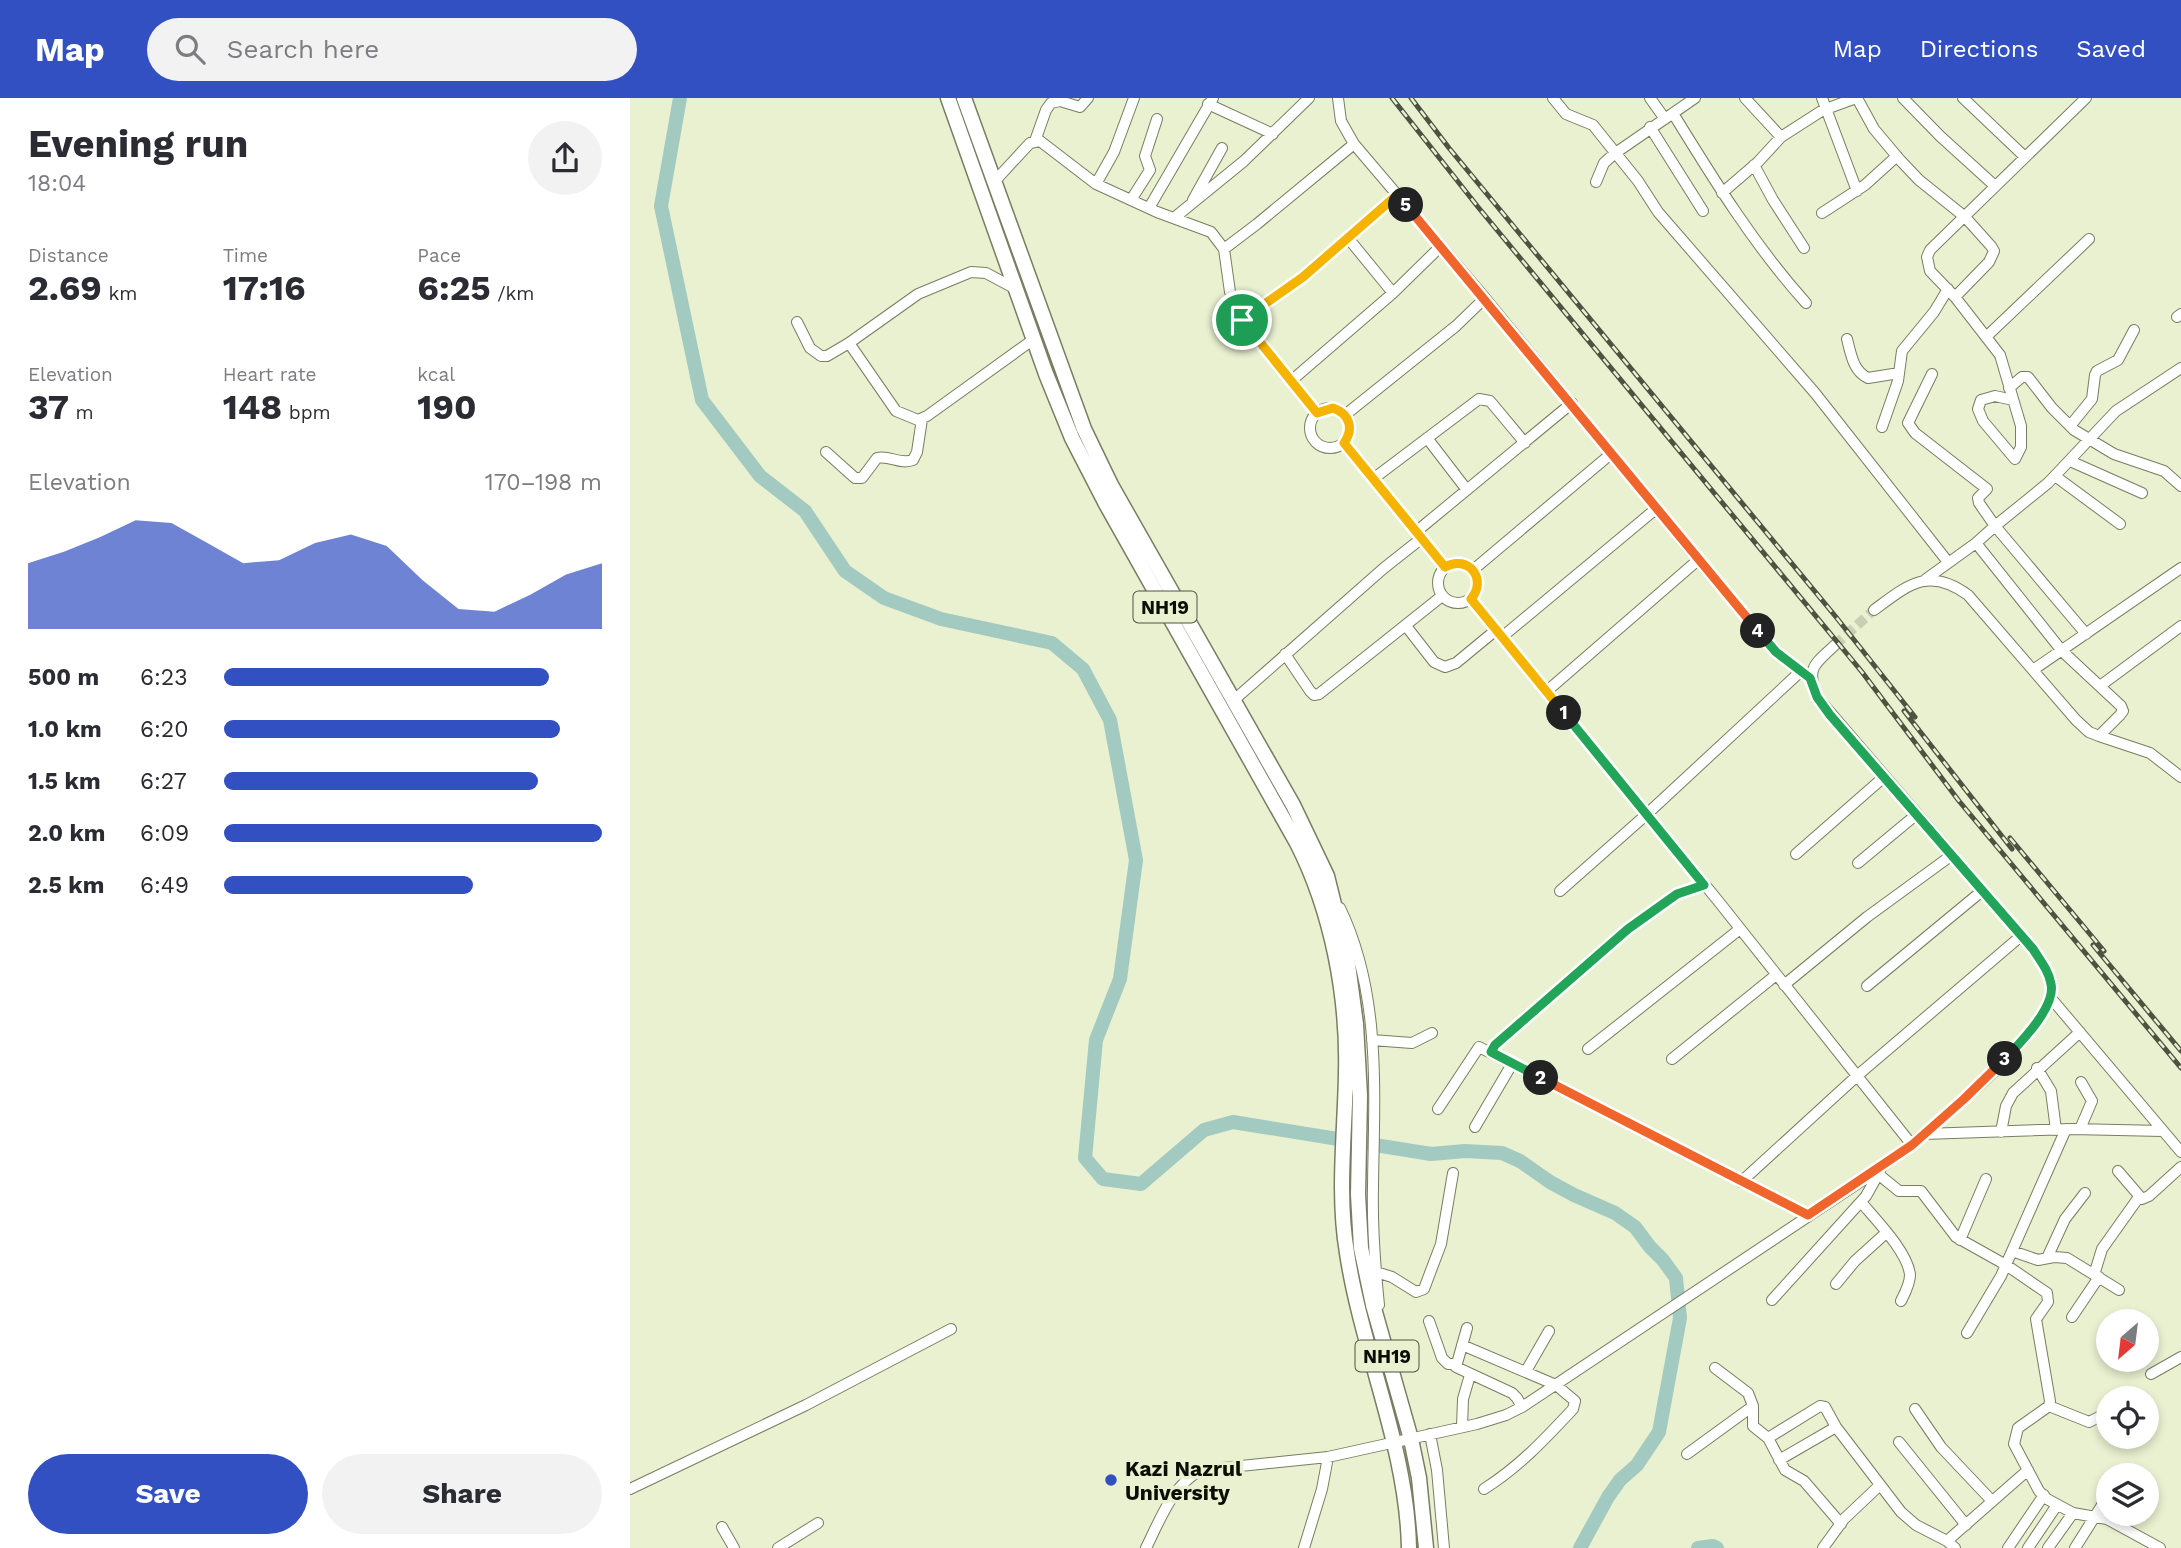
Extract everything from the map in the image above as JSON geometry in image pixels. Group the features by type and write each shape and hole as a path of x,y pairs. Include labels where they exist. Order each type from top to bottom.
{"highway":[{"name":"NH19","path":"948,98 1056,401 1087,471 1297,843 1315,882 1338,973 1343,1014 1346,1072 1342,1161 1346,1252 1393,1444 1406,1509 1409,1548"},
{"name":"NH19","path":"964,98 1084,429 1111,485 1307,831 1331,889 1347,957 1359,1066 1360,1121 1367,1162 1361,1248 1382,1340 1419,1478 1426,1548"}],"street":[{"path":"994,182 1035,141 1051,103 1060,101 1080,107 1088,98"},
{"path":"1096,184 1118,144 1134,98"},
{"path":"1174,218 1244,161 1309,98"},
{"path":"1146,1548 1172,1499 1193,1474 1202,1470 1328,1457 1462,1427 1506,1415 1522,1407 1808,1215 1880,1170 1912,1145 2009,1054 2042,1016 2052,985 2045,967 2021,936 1824,706 1817,697 1810,678 1776,652 1485,298 1354,144 1341,121 1338,98"},
{"path":"1553,98 1566,114 1593,125 1666,222 1815,393 1948,562"},
{"path":"1650,98 1669,117 1773,266 1806,303"},
{"path":"1596,182 1604,163 1614,154 1695,98"},
{"path":"1745,98 1781,137"},
{"path":"1822,98 1857,191"},
{"path":"1722,193 1755,165 1781,137 1827,109 1857,98 1874,129 1896,156 1919,180 1965,217 1994,251 1989,262 1952,293 1902,352 1899,373 1882,428"},
{"path":"1903,98 1995,186"},
{"path":"1963,98 2025,157"},
{"path":"2013,400 1988,397 1981,400 1978,409 1983,421 2015,459 2023,437 2013,400 2000,355 1952,293 1930,271 1927,257 1930,250 2079,100"},
{"path":"1149,208 1211,101 1273,134"},
{"path":"1131,200 1150,170 1144,156 1157,119"},
{"path":"1650,128 1703,211"},
{"path":"1035,141 1044,143 1077,172 1096,184 1211,232 1224,249 1230,292 1242,320 1317,413"},
{"path":"1224,249 1354,144"},
{"path":"1192,203 1222,148"},
{"path":"1822,213 1857,191 1896,156"},
{"path":"1755,165 1773,201 1804,248"},
{"path":"1242,320 1303,277 1397,195"},
{"path":"1348,238 1393,293"},
{"path":"1986,337 2089,239"},
{"path":"1291,381 1393,293 1441,246"},
{"path":"797,322 810,348 821,356 834,353 849,344 918,294 971,272 986,273 1016,289"},
{"path":"1345,415 1456,326 1485,298"},
{"path":"2070,426 2092,399 2097,371 2118,360 2134,331"},
{"path":"1847,339 1856,369 1864,376 1868,378 1899,373"},
{"path":"849,344 896,411 911,419 922,419 1034,340"},
{"path":"1874,610 1910,584 1926,579 1976,544 2035,496 2103,423 2129,400 2181,368"},
{"path":"1932,374 1908,423 1915,433 1987,489 1978,498 1979,503 1995,526 2086,634"},
{"path":"2009,388 2022,377 2028,377 2070,426 2125,459 2164,471 2179,479"},
{"path":"1373,479 1479,399 1486,399 1525,443"},
{"path":"1234,699 1467,490 1572,404"},
{"path":"1333,408 1345,415 1350,426 1344,443 1329,448 1318,443 1311,433 1317,413 1333,408"},
{"path":"826,452 855,478 862,478 877,458 904,462 913,460 917,452 922,419"},
{"path":"1427,438 1467,490"},
{"path":"1344,443 1445,567"},
{"path":"1474,570 1612,453"},
{"path":"2070,461 2142,493"},
{"path":"2055,476 2120,524"},
{"path":"1406,626 1434,662 1445,667 1456,663 1499,633 1657,508"},
{"path":"1976,544 2062,651 2119,702 2123,711 2099,737"},
{"path":"1546,691 1698,560"},
{"path":"1463,563 1474,570 1478,588 1471,599 1459,604 1442,596 1437,584 1445,567 1463,563"},
{"path":"2033,670 2181,568"},
{"path":"1926,579 1956,586 1968,595 2089,732 2150,753 2181,778"},
{"path":"1285,654 1310,691 1314,695 1319,694 1442,596"},
{"path":"1471,599 1912,1145"},
{"path":"2100,686 2181,626"},
{"path":"1810,678 1815,664 1835,645"},
{"path":"1560,891 1800,672"},
{"path":"1796,854 1885,777"},
{"path":"1858,863 1917,814"},
{"path":"1784,985 1867,917 1952,855"},
{"path":"1491,1052 1495,1045 1628,929 1677,894 1704,885"},
{"path":"1331,889 1352,933 1367,994 1372,1040 1374,1128 1367,1162 1382,1340"},
{"path":"1867,986 1982,891"},
{"path":"1588,1049 1740,929"},
{"path":"1741,1182 1858,1075 2021,936"},
{"path":"1672,1059 1776,975"},
{"path":"2050,997 2181,1152"},
{"path":"2001,1132 2009,1099 2020,1084 2080,1032"},
{"path":"1372,1040 1412,1043 1432,1033"},
{"path":"1438,1109 1479,1047 1808,1215"},
{"path":"1475,1127 1513,1064"},
{"path":"1967,1333 2006,1265 2061,1130 2050,1091 2037,1068"},
{"path":"2080,1129 2092,1101 2081,1082"},
{"path":"1924,1134 2080,1129 2163,1131"},
{"path":"2118,1171 2142,1199 2149,1196 2181,1167"},
{"path":"1772,1300 1871,1190 1880,1170"},
{"path":"1880,1170 1899,1191 1921,1191 1960,1240 2006,1265 2043,1290 2048,1298 2036,1319 2049,1406 2016,1432 2014,1444 2044,1495 2073,1513 2107,1519 2160,1548"},
{"path":"1376,1272 1392,1277 1416,1292 1424,1289 1441,1244 1453,1173"},
{"path":"1960,1240 1986,1179"},
{"path":"2047,1258 2066,1219 2085,1193"},
{"path":"2072,1317 2097,1276 2102,1249 2139,1197"},
{"path":"1861,1202 1908,1267 1909,1282 1901,1301"},
{"path":"1836,1284 1855,1261 1886,1233"},
{"path":"2012,1251 2032,1259 2060,1256 2067,1258 2119,1290"},
{"path":"1429,1321 1442,1358 1448,1364 1456,1364"},
{"path":"1467,1328 1456,1364 1459,1370 1512,1393 1522,1407"},
{"path":"630,1489 806,1405 951,1329"},
{"path":"1526,1371 1549,1331"},
{"path":"1462,1345 1556,1385 1575,1401 1573,1409 1533,1453 1511,1472 1484,1489"},
{"path":"2151,1374 2181,1357"},
{"path":"1715,1368 1748,1393 1753,1406 1753,1426 1768,1438 1787,1472 1808,1484 1841,1524"},
{"path":"1462,1427 1463,1399 1470,1375"},
{"path":"1768,1438 1823,1405 1836,1427 1908,1519 1951,1545 1966,1525 2028,1470"},
{"path":"1687,1454 1753,1406"},
{"path":"2049,1406 2090,1422 2096,1419"},
{"path":"1915,1409 1941,1447 1992,1501"},
{"path":"1779,1461 1836,1427"},
{"path":"1430,1434 1439,1484 1444,1548"},
{"path":"1899,1442 1966,1525"},
{"path":"1304,1548 1322,1489 1328,1457"},
{"path":"1823,1548 1841,1524 1880,1485"},
{"path":"2008,1548 2044,1495"},
{"path":"2028,1548 2057,1504"},
{"path":"2075,1548 2096,1512"},
{"path":"2048,1548 2073,1513"},
{"path":"778,1548 818,1522"},
{"path":"722,1527 734,1548"}],"waterway":[{"path":"680,98 661,206 702,400 760,476 805,511 845,571 884,598 941,619 1052,643 1083,669 1110,720 1136,860 1120,979 1096,1040 1085,1158 1103,1179 1141,1184 1204,1130 1233,1122 1431,1154 1465,1151 1502,1153 1520,1161 1574,1195 1615,1213 1635,1227 1676,1278 1680,1318 1659,1432 1637,1465 1620,1480 1608,1497 1580,1548"},
{"path":"1698,1548 1717,1548"}],"tunnel":[{"path":"1835,645 1874,610"}],"railway":[{"path":"1392,98 1478,207 1862,672 1959,801 2181,1068"},
{"path":"1411,98 1449,148 1836,617 1915,717"},
{"path":"1904,711 2012,849"},
{"path":"2010,838 2104,951"},
{"path":"2093,945 2181,1051"}],"place":[{"name":"Kazi Nazrul University","path":"1111,1480"}],"route":[{"path":"1397,195 1485,298 1698,560 1776,652 1810,678 1817,697 1830,715 2033,949 2045,967 2052,985 2042,1016 1964,1099 1912,1145 1808,1215 1491,1052 1495,1045 1628,929 1677,894 1704,885 1471,599 1478,588 1474,570 1463,563 1445,567 1344,443 1350,426 1345,415 1333,408 1317,413 1242,320 1303,277 1397,195"}]}
